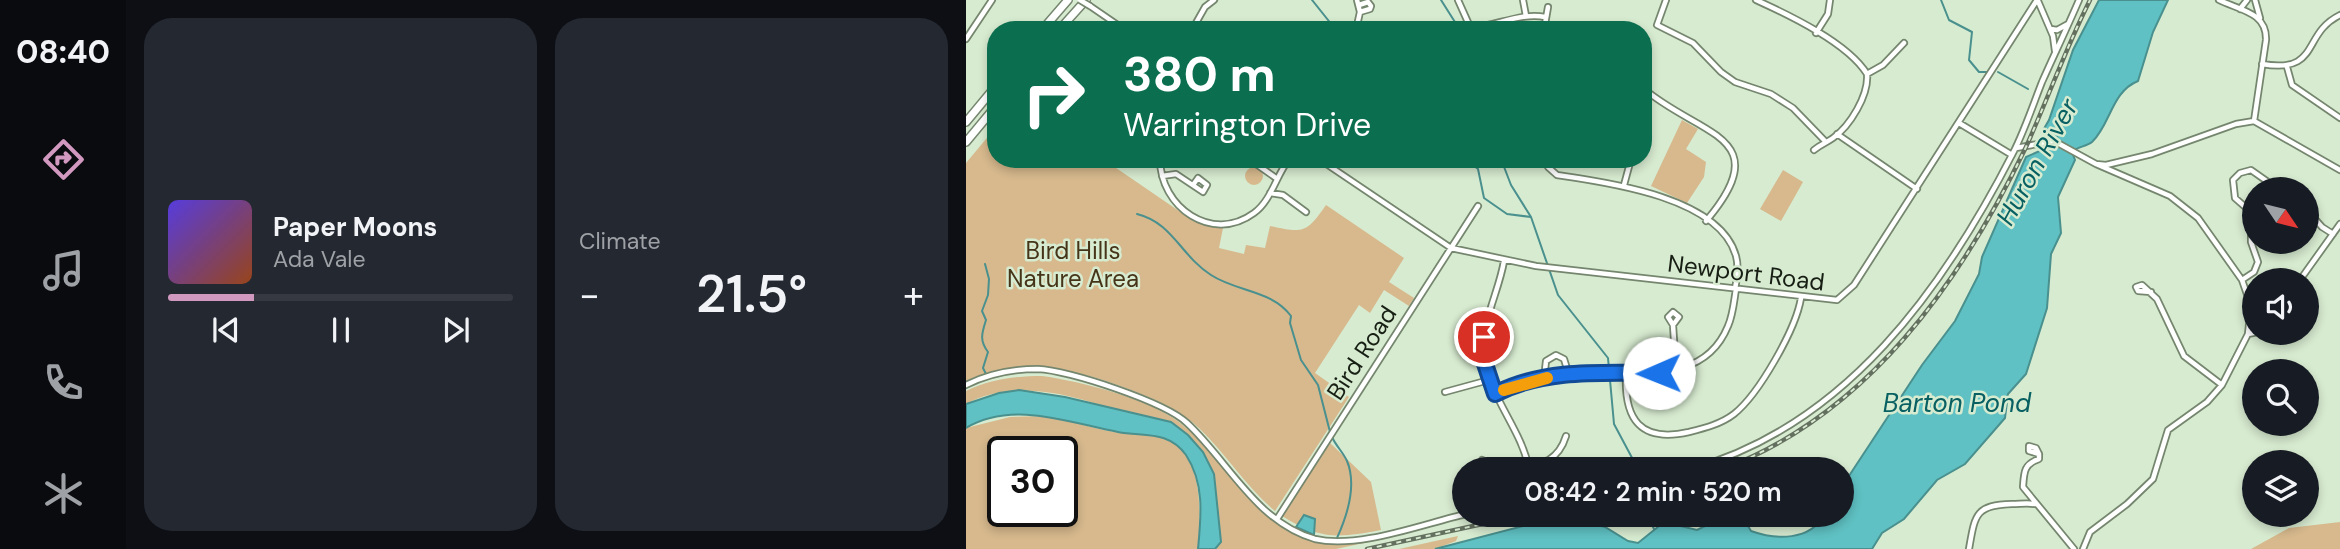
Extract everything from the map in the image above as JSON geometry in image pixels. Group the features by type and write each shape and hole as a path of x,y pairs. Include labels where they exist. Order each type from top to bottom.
{"highway":[{"path":"1050,21 1068,0"},
{"path":"1069,21 1088,3"},
{"path":"966,122 987,97"},
{"path":"966,142 987,117"}],"street":[{"path":"966,39 992,0"},
{"path":"1080,0 1113,21"},
{"path":"1197,21 1214,0"},
{"path":"1458,0 1467,21"},
{"path":"1523,0 1526,16"},
{"path":"1666,0 1657,25 1693,43 1705,52 1721,72 1735,82 1771,94 1793,108 1824,141"},
{"path":"1756,0 1816,33 1856,61 1867,75 1868,83 1861,103 1837,134 1814,150"},
{"path":"1816,33 1828,14 1830,0"},
{"path":"2037,0 2050,29 2055,52"},
{"name":"Newport Road","path":"1332,168 1451,248 1504,261 1832,301 1845,296 1917,189 2037,0"},
{"path":"1724,457 1744,450 1798,421 1846,385 1877,355 1934,284 2016,148 2079,0"},
{"path":"2219,0 2260,18"},
{"path":"2240,9 2247,0"},
{"path":"2254,121 2266,34 2255,0"},
{"path":"1358,21 1358,2 1368,2 1370,9 1360,12"},
{"path":"1545,21 1548,7"},
{"path":"2262,64 2287,67 2301,61 2325,27 2340,15"},
{"path":"1511,21 1526,16 1545,17"},
{"path":"2050,29 2057,30 2069,23"},
{"path":"1867,75 1883,65 1903,43"},
{"path":"2287,67 2292,85 2340,118"},
{"path":"1652,95 1665,106 1717,134 1734,156 1736,173 1731,190 1706,221"},
{"path":"2096,164 2152,154 2236,124 2254,121 2339,166"},
{"path":"1959,123 2012,155"},
{"path":"1837,134 1917,189"},
{"path":"2016,148 2058,142 2096,164 2170,197 2185,207 2211,233 2242,280"},
{"path":"1161,168 1162,176 1177,206 1195,219 1218,225 1242,221 1258,210 1283,168"},
{"path":"1262,168 1276,178"},
{"path":"1495,394 1514,386 1569,375 1676,371 1699,361 1718,342 1728,326 1736,289 1737,256 1730,243 1706,221 1668,199 1624,185 1557,175 1549,168"},
{"path":"1624,185 1629,168"},
{"path":"2242,205 2235,198 2233,180 2239,173 2251,170 2261,177"},
{"path":"1162,176 1176,174 1203,192 1207,184 1199,178 1193,185"},
{"path":"1270,193 1283,195 1306,212"},
{"name":"Bird Road","path":"1277,519 1478,206"},
{"path":"1242,221 1246,229"},
{"path":"2319,224 2333,234"},
{"path":"2309,268 2340,224"},
{"path":"1504,261 1484,337 1489,380 1522,440 1526,457"},
{"path":"2151,292 2184,356 2222,385"},
{"path":"1626,374 1628,410 1638,424 1650,432 1674,435 1714,425 1734,414 1748,399 1793,330 1801,298"},
{"path":"1672,325 1676,371"},
{"path":"2083,549 2095,527 2127,504 2153,479 2168,430 2207,402 2222,385 2242,345"},
{"path":"1544,379 1546,360 1556,355 1564,359 1569,375"},
{"path":"966,385 993,374 1041,369 1069,375 1169,410 1206,441 1245,489 1277,519 1311,538 1344,542 1452,517"},
{"path":"1445,392 1489,380"},
{"path":"1555,457 1563,447 1566,436"},
{"path":"2039,454 2039,459 2030,463 2024,475 2023,487 2074,549"},
{"path":"1969,549 1974,523 1982,509 1995,505 2035,504"}],"green space":[{"path":"1682,120 1698,129 1686,149 1706,162 1704,177 1687,203 1651,186"},
{"name":"Bird Hills Nature Area","path":"987,138 987,168 1116,168 1195,222 1223,228 1219,248 1244,254 1246,245 1265,248 1270,226 1290,230 1303,229 1313,222 1326,205 1404,258 1389,282 1414,298 1409,306 1384,290 1370,313 1359,305 1315,373 1349,397 1275,511 1200,429 1176,411 1150,398 1090,376 1049,368 1008,369 966,381 966,163"},
{"path":"1251,168 1257,168 1262,173 1260,182 1254,185 1248,182 1245,176"},
{"path":"1783,170 1803,182 1781,221 1760,209"},
{"path":"1042,376 1114,392 1166,414 1204,444 1260,506 1279,522 1303,534 1334,541 1373,541 1336,549 1215,549 1221,542 1203,452 1119,412 1056,393 1024,390 994,394 966,404 966,391 975,387 1003,379"},
{"path":"1047,416 1112,432 1154,434 1171,440 1183,451 1196,481 1200,516 1198,549 966,549 966,428 1010,417"},
{"path":"1330,443 1371,482 1381,530 1353,535 1330,535 1308,529 1282,516"},
{"path":"2340,522 2340,549 2251,549 2289,528 2319,527 2319,524"},
{"path":"1458,536 1456,541 1435,549 1399,549"}],"water":[{"name":"Barton Pond","path":"2099,0 2168,0 2153,32 2138,81 2122,93 2092,142 2072,152 2075,160 2058,197 2061,233 2051,254 2047,308 2026,374 2008,394 2005,418 1965,464 1937,480 1904,519 1882,533 1872,549 1435,549 1519,527 1605,527 1628,541 1638,543 1658,527 1697,530 1703,527 1749,527 1751,531 1781,537 1801,534 1814,527 1854,527 1854,468 1922,365 1955,321 1979,274 1982,257 2026,157 2060,142 2057,137 2048,138 2042,132 2049,120 2073,50"},
{"path":"1019,390 1065,397 1171,422 1188,435 1203,452 1214,474 1221,542 1215,549 1198,549 1200,501 1196,477 1186,455 1179,447 1163,438 1118,432 1042,416 1003,416 966,428 966,404 999,393"},
{"path":"1304,515 1315,519 1314,535 1296,527"}],"waterway":[{"path":"1312,0 1329,21"},
{"path":"1441,0 1454,21"},
{"path":"1941,0 1949,20 1972,32 1969,60 1979,72 1987,72"},
{"path":"1998,72 2028,89"},
{"path":"1477,168 1484,198 1507,214 1531,217"},
{"path":"1504,168 1511,185 1531,217 1558,295 1608,358 1614,424 1632,457"},
{"path":"1137,214 1149,218 1168,232 1191,258 1211,275 1274,301 1291,316 1290,323 1301,360 1318,385 1330,432"},
{"path":"985,264 989,279 988,295 982,311 986,320 982,336 988,352 983,368 986,374"},
{"path":"1332,437 1347,461 1351,480 1347,510 1337,538"}],"railway":[{"path":"1749,457 1775,445 1822,414 1865,379 1904,338 1940,294 1972,247 2026,147 2090,0"},
{"path":"1367,549 1469,527"}],"slow traffic":[{"path":"1504,390 1547,378"}],"route":[{"path":"1484,337 1485,364 1495,394 1525,383 1569,375 1659,373"}],"water label":[{"name":"Huron River","path":"2037,162"}]}
